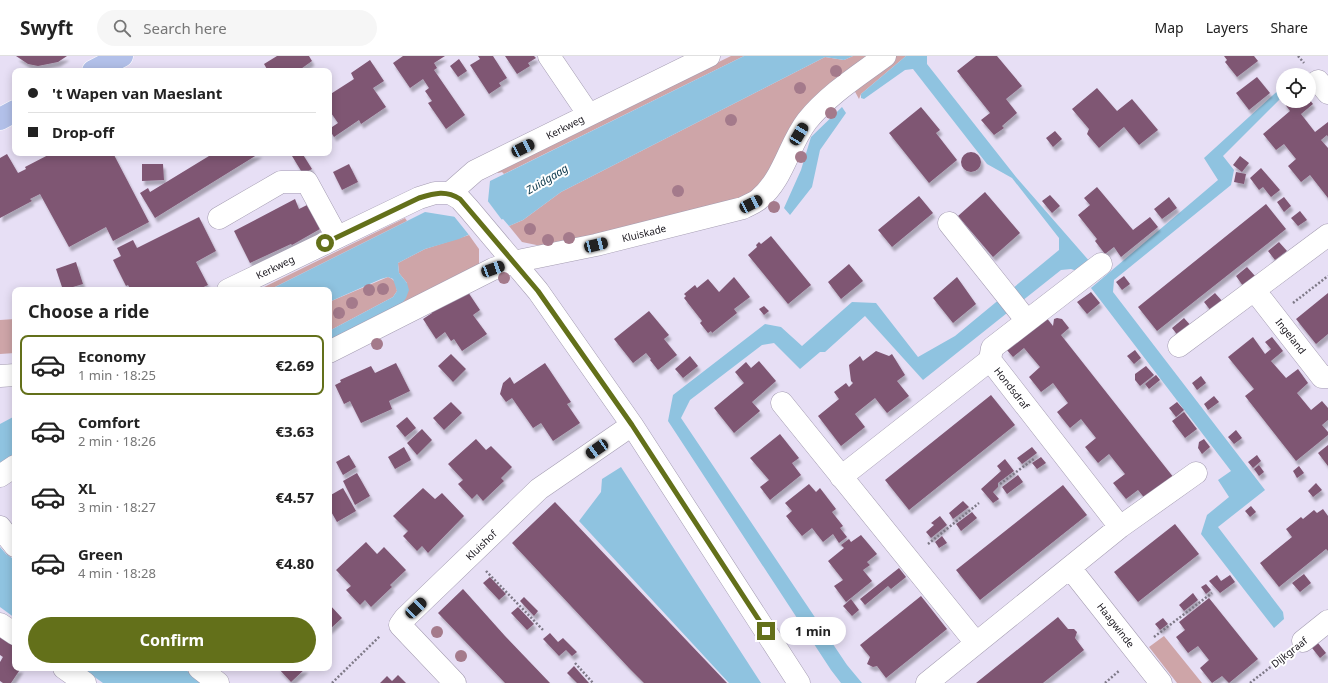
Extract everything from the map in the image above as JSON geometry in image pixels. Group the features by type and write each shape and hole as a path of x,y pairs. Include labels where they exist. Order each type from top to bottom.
{"main road":[{"path":"99,68 122,56"},
{"path":"0,119 12,113"}],"street":[{"path":"549,56 589,115"},
{"name":"Kerkweg","path":"234,287 419,198 435,193 450,193 475,171 709,56"},
{"name":"Kluiskade","path":"332,350 493,269 513,262 596,245 743,208 759,199 778,175 806,122 821,105 841,87 886,56"},
{"path":"219,218 281,182 308,182 337,237"},
{"path":"450,193 460,199 469,209 538,291 632,425 799,683"},
{"path":"949,223 1015,307"},
{"path":"1179,346 1255,291 1328,235"},
{"path":"990,360 992,348 1015,307 1093,269"},
{"name":"Ingeland","path":"1255,291 1322,377 1328,377"},
{"name":"Hondsdraf","path":"842,477 990,360 1120,527"},
{"path":"0,376 12,375"},
{"path":"782,403 976,643"},
{"name":"Kluishof","path":"400,625 405,618 539,489 632,425"},
{"path":"0,476 12,468"},
{"path":"927,683 1120,527 1196,473"},
{"path":"0,527 12,542"},
{"name":"Haagwinde","path":"1070,568 1161,683"},
{"name":"Dijkgraaf","path":"1303,641 1328,622"},
{"path":"0,624 12,632"},
{"path":"400,625 455,683"},
{"path":"68,671 85,683"},
{"path":"203,671 218,683"}],"path":[{"path":"1276,317 1328,276"},
{"path":"1000,484 1055,443"},
{"path":"908,560 979,503"},
{"path":"470,555 544,631"},
{"path":"1136,651 1212,593"},
{"path":"332,683 389,627 400,625"},
{"name":"Dijkgraaf","path":"1250,683 1303,641"},
{"path":"575,663 593,683"}],"shaded area":[{"path":"731,56 744,56 504,174 502,172 498,173 496,170"},
{"path":"853,56 875,56 746,198 546,247 522,242 509,226 523,220 561,192 825,57 844,60"},
{"path":"891,56 906,56 861,94 859,99 853,88"},
{"path":"405,218 407,221 275,287 264,287"},
{"path":"469,235 479,249 479,270 401,305 407,283 399,273 398,263 425,249"},
{"path":"388,277 393,279 396,284 397,291 393,297 332,329 332,301"},
{"path":"12,319 12,353 0,354 0,320"},
{"path":"1164,636 1202,683 1177,683 1149,647"}],"water":[{"name":"Zuidgaag","path":"744,56 853,56 844,60 825,57 561,192 523,220 509,226 503,219 459,239 425,249 398,263 399,273 407,283 409,290 401,305 332,340 332,329 393,297 397,291 393,279 388,277 381,279 332,301 332,287 275,287 425,212 456,217 488,201 490,181"},
{"path":"906,56 927,56 927,64 1016,177 1091,263 1080,272 1071,269 1061,270 923,380 865,316 825,352 820,352 800,369 774,343 762,345 690,400 681,418 847,665 862,683 841,683 668,421 673,395 765,324 781,327 802,346 852,302 876,303 918,357 955,336 1059,250 1059,238 1012,178 987,164 913,69 905,70 864,99 861,98 861,94"},
{"path":"1276,92 1276,103 1223,156 1234,170 1231,185 1114,280 1113,292 1265,490 1218,527 1283,612 1284,619 1274,628 1201,534 1207,515 1229,497 1218,480 1231,471 1091,288 1218,180 1204,158"},
{"path":"842,107 846,113 820,150 812,187 790,215 784,208 801,170 811,137"},
{"path":"12,418 12,461 0,470 0,424"},
{"path":"621,467 761,683 729,683 579,521 601,492 602,479"},
{"path":"0,547 12,558 12,616 0,607"},
{"path":"86,671 187,671 204,683 103,683"}],"pier":[{"path":"487,200 502,220 469,235 453,215 456,215"}],"building":[{"path":"16,56 67,56 58,62 38,66 28,64"},
{"path":"277,56 309,56 312,61 302,68 266,68 264,64"},
{"path":"403,56 445,56 434,63 437,68 434,70 465,115 446,129 428,103 432,101 425,91 429,88 423,79 410,88 393,63"},
{"path":"478,56 493,56 507,78 499,83 501,86 489,94 470,65 480,59"},
{"path":"505,56 534,56 536,58 528,63 530,66 517,74"},
{"path":"976,56 997,56 1022,86 1006,99 1017,113 1002,126 1004,128 994,135 981,120 990,113 957,71"},
{"path":"1224,56 1254,56 1258,61 1237,77 1225,62 1227,60"},
{"path":"459,59 467,71 458,77 450,66"},
{"path":"370,60 384,81 373,88 386,107 361,124 359,120 334,137 332,134 332,127 338,123 332,114 332,93 354,79 351,73"},
{"path":"1257,77 1270,93 1249,110 1236,93"},
{"path":"1097,88 1117,111 1132,99 1158,130 1139,145 1124,127 1099,148 1087,134 1089,129 1072,109"},
{"path":"921,107 940,130 936,133 957,160 929,183 889,133"},
{"path":"1288,108 1308,108 1301,114 1315,132 1328,122 1328,137 1327,135 1321,140 1328,148 1328,198 1310,175 1301,182 1288,166 1296,159 1284,144 1276,150 1263,134 1290,111"},
{"path":"1055,131 1062,139 1053,147 1046,138"},
{"path":"971,152 978,155 981,162 978,169 971,172 964,169 961,162 964,155"},
{"path":"7,154 18,173 26,169 25,167 46,156 115,156 149,222 113,241 106,227 69,247 40,194 30,199 32,201 0,218 0,158"},
{"path":"209,156 255,156 155,218 140,193 148,188 150,192"},
{"path":"292,156 304,156 312,169 303,174"},
{"path":"1240,156 1249,163 1242,172 1233,165"},
{"path":"142,164 163,164 164,180 142,181"},
{"path":"349,164 358,182 342,190 333,172"},
{"path":"1261,168 1280,190 1271,197 1263,187 1259,190 1250,178"},
{"path":"1236,172 1246,174 1244,184 1234,182"},
{"path":"1097,187 1133,230 1150,217 1158,227 1121,257 1114,247 1105,254 1095,241 1097,239 1078,215 1090,205 1084,198"},
{"path":"985,192 1020,233 993,257 958,216"},
{"path":"1050,195 1060,206 1052,213 1042,201"},
{"path":"919,196 933,213 892,247 878,230"},
{"path":"1169,197 1177,208 1162,219 1154,209"},
{"path":"1284,197 1291,206 1284,212 1277,202"},
{"path":"295,199 299,209 307,205 320,229 292,245 291,244 250,263 234,231"},
{"path":"1266,204 1286,229 1157,331 1138,307"},
{"path":"1300,211 1307,220 1298,226 1291,218"},
{"path":"199,217 216,251 196,262 208,285 204,287 126,286 113,260 121,256 117,248 133,240 137,248"},
{"path":"771,236 811,285 788,304 748,255 757,247 756,245 759,242 761,244"},
{"path":"1279,242 1287,251 1275,260 1268,251"},
{"path":"76,262 83,284 73,287 62,287 56,269"},
{"path":"849,264 863,281 841,299 828,282"},
{"path":"1247,267 1255,276 1243,286 1236,276"},
{"path":"1124,276 1130,284 1122,290 1116,282"},
{"path":"734,277 750,297 734,309 737,313 712,333 711,331 708,333 700,323 702,321 684,298 686,296 684,294 695,285 697,288 708,279 719,292"},
{"path":"957,277 976,304 953,323 933,298"},
{"path":"466,289 480,310 473,315 487,334 462,351 454,339 451,341 445,332 436,339 423,319"},
{"path":"1091,292 1100,303 1087,314 1077,302"},
{"path":"1215,293 1223,302 1211,311 1204,302"},
{"path":"1328,293 1328,334 1316,344 1296,319"},
{"path":"764,306 769,311 764,315 759,309"},
{"path":"649,311 669,335 664,339 677,355 658,370 646,353 633,363 614,339"},
{"path":"1046,317 1053,326 1054,319 1062,319 1069,328 1061,335 1174,478 1146,500 1138,490 1126,499 1113,483 1125,474 1109,454 1098,463 1085,447 1096,438 1081,419 1070,428 1057,412 1068,403 1053,383 1041,392 1029,377 1040,367 1024,348 1013,357 1006,349"},
{"path":"1184,318 1192,327 1179,337 1172,328"},
{"path":"1253,337 1265,354 1271,349 1265,342 1272,337 1283,351 1271,361 1286,378 1298,369 1308,383 1297,393 1311,410 1322,401 1328,408 1328,420 1322,425 1328,432 1328,435 1296,461 1245,396 1254,389 1228,357"},
{"path":"1135,350 1141,358 1134,364 1127,356"},
{"path":"876,351 889,356 892,354 905,375 897,381 909,396 887,413 875,398 855,414 865,427 841,446 818,416 839,399 834,392 846,383 849,387 853,383 851,381 849,365 860,356 863,361"},
{"path":"451,354 466,369 453,382 438,366"},
{"path":"690,356 698,366 683,378 675,369"},
{"path":"759,361 776,381 752,402 760,411 734,433 714,408 744,383 735,372 746,362 751,368"},
{"path":"396,363 410,391 389,401 392,409 361,423 350,401 344,404 335,385 341,382 340,380 371,366 375,373"},
{"path":"545,363 571,402 567,404 580,423 553,441 541,423 533,428 512,398 506,402 500,394 503,383 510,377 514,384"},
{"path":"1146,366 1154,375 1140,386 1135,380 1135,374"},
{"path":"1156,375 1160,380 1149,389 1145,384"},
{"path":"1201,376 1206,383 1197,390 1192,383"},
{"path":"991,395 1015,425 909,510 885,480"},
{"path":"1214,396 1219,402 1208,410 1204,404"},
{"path":"451,402 462,413 444,430 433,418"},
{"path":"1177,402 1184,410 1176,417 1169,408"},
{"path":"1184,412 1197,429 1185,438 1172,421"},
{"path":"407,417 416,428 405,437 396,426"},
{"path":"422,429 432,440 417,455 407,443"},
{"path":"1236,430 1242,438 1234,444 1228,437"},
{"path":"780,434 799,458 792,463 801,475 770,500 760,487 769,480 750,458"},
{"path":"476,439 486,450 491,446 512,467 501,478 504,481 483,501 477,494 472,499 458,484 463,480 448,464"},
{"path":"1204,439 1210,447 1202,454 1198,448 1199,442"},
{"path":"1328,445 1328,466 1318,453"},
{"path":"404,447 411,460 395,469 388,457"},
{"path":"1032,447 1037,453 1022,464 1017,458"},
{"path":"349,455 356,467 343,475 336,462"},
{"path":"1257,455 1261,461 1253,468 1248,462"},
{"path":"1041,457 1046,463 1037,469 1032,463"},
{"path":"1005,459 1014,471 998,483 998,487 993,492 999,499 993,503 981,489 1001,471 997,466"},
{"path":"1259,465 1264,472 1259,476 1254,469"},
{"path":"1299,466 1304,473 1297,478 1293,471"},
{"path":"357,473 370,496 355,505 343,481"},
{"path":"1018,475 1023,482 1007,494 1002,487"},
{"path":"1316,483 1322,490 1313,497 1308,491"},
{"path":"809,484 816,492 820,488 836,509 832,512 843,526 840,528 847,537 839,543 833,534 823,542 812,528 802,536 786,516 792,511 785,503"},
{"path":"1063,485 1087,515 980,600 956,570"},
{"path":"343,488 356,511 337,522 332,513 332,494"},
{"path":"423,488 435,499 442,493 464,516 428,553 422,546 417,551 403,536 408,531 393,516"},
{"path":"963,501 969,507 953,519 949,513"},
{"path":"555,502 727,683 644,683 629,668 512,543"},
{"path":"1251,506 1256,512 1250,517 1245,511"},
{"path":"1323,509 1328,516 1328,551 1326,549 1279,587 1260,563 1292,537 1286,529 1301,517 1303,519 1314,510 1317,513"},
{"path":"972,512 977,518 961,531 956,524"},
{"path":"940,516 947,525 931,538 926,532 934,525 931,523"},
{"path":"1175,524 1199,554 1138,602 1114,572"},
{"path":"861,535 877,554 867,562 870,565 863,570 872,581 846,602 834,586 843,580 828,561 844,548 841,545 849,539 851,542"},
{"path":"942,536 947,543 939,548 935,542"},
{"path":"366,542 377,554 384,547 406,570 390,585 392,587 371,607 365,600 360,605 346,590 351,586 336,570"},
{"path":"899,568 906,577 891,589 888,586 865,605 860,599"},
{"path":"1304,574 1311,583 1300,592 1292,583"},
{"path":"1217,575 1221,581 1230,575 1235,582 1220,593 1209,581"},
{"path":"490,577 506,594 499,600 483,583"},
{"path":"1206,584 1211,590 1206,594 1201,587"},
{"path":"463,589 550,683 505,683 438,613"},
{"path":"1193,593 1198,600 1184,611 1179,605"},
{"path":"921,596 947,629 886,678 877,666 873,667 867,664 870,657 860,645"},
{"path":"524,597 538,611 534,616 520,601"},
{"path":"1209,598 1258,659 1229,683 1222,676 1212,683 1200,668 1209,660 1198,646 1188,653 1176,637 1185,630 1179,622"},
{"path":"851,599 859,610 852,616 843,606"},
{"path":"332,607 342,618 332,627"},
{"path":"518,607 534,624 527,630 511,613"},
{"path":"1058,617 1068,629 1074,629 1077,632 1075,638 1084,650 1068,663 1043,683 976,683"},
{"path":"1163,618 1168,624 1160,630 1155,624"},
{"path":"0,630 12,638 12,671 19,671 11,683 3,683 0,681 0,662 3,657 0,655"},
{"path":"550,633 558,642 563,638 577,652 572,656 566,650 559,656 543,639"},
{"path":"1318,643 1326,653 1320,658 1312,648"},
{"path":"574,666 589,683 577,683 567,673"},
{"path":"281,671 303,671 291,682"},
{"path":"398,675 406,683 380,683 387,676 392,681"}],"route":[{"path":"325,243 419,198 435,193 450,193 460,199 538,291 632,425 766,631"}]}
